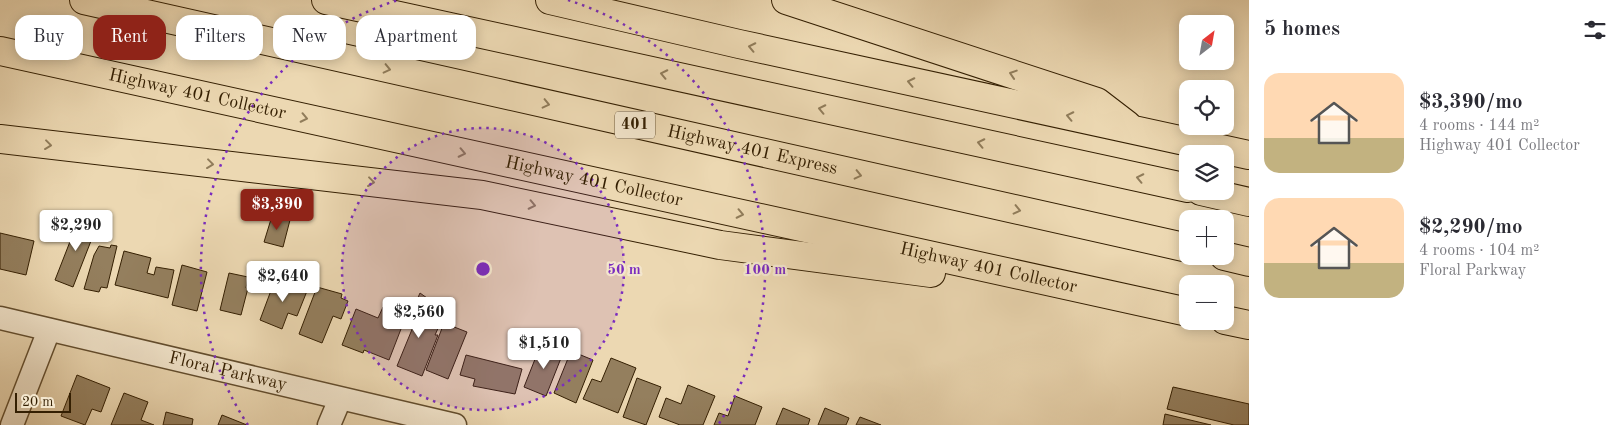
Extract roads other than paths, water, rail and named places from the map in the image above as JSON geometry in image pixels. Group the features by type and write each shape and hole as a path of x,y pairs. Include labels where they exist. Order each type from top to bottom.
{"highway":[{"name":"Highway 401 Express","path":"84,0 1179,246"},
{"path":"326,0 1179,186"},
{"path":"550,0 739,44 1249,155"},
{"path":"786,0 1097,102 1135,131"},
{"name":"Highway 401 Collector","path":"0,51 1179,310"},
{"path":"0,65 173,90"},
{"path":"0,139 482,195 720,245 1115,297"},
{"path":"1234,199 1249,202"},
{"path":"1234,258 1249,262"},
{"path":"1234,322 1249,325"}],"street":[{"name":"Floral Parkway","path":"0,318 455,425"},
{"path":"12,425 49,330"},
{"path":"329,425 340,399"}]}
